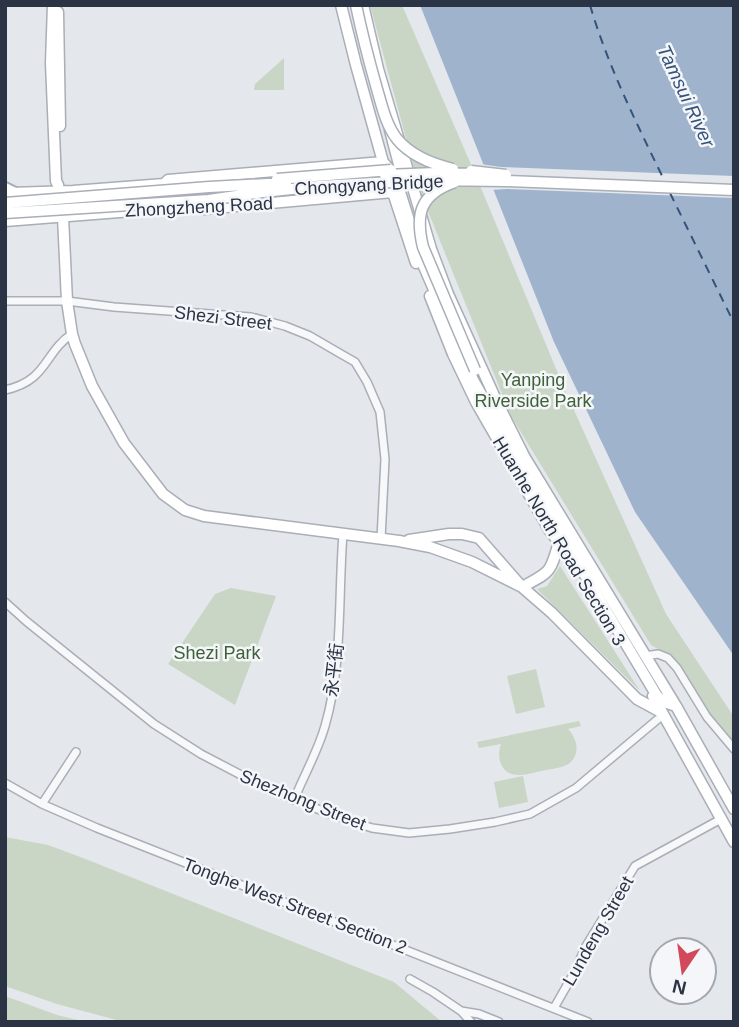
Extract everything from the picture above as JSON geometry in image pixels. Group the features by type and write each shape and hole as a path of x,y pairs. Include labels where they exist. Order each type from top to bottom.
{"main road":[{"path":"53,5 51,63 56,181 60,192 71,202 398,177"},
{"path":"58,5 60,192 67,301 72,334 92,386 124,443 157,487 172,502 204,516 430,547 472,562 522,587"},
{"name":"Huanhe North Road Section 3","path":"341,5 383,162 398,177 393,192 411,251 459,366 505,454 664,714 734,842"},
{"path":"356,5 365,51 383,110 397,138 409,151 435,164 451,169 506,175"},
{"name":"Huanhe North Road Section 3","path":"363,5 378,69 431,249 448,294 497,402 524,456 676,706 734,809"},
{"path":"378,69 379,85 396,158 418,233 448,294"},
{"path":"402,145 396,158 398,177 422,262 473,380 561,536 657,696 676,706"},
{"name":"Zhongzheng Road","path":"8,191 60,192 164,184 168,180 383,162"},
{"path":"164,184 200,184 389,170 398,177"},
{"name":"Chongyang Bridge","path":"5,203 60,192 71,197 453,173 734,184"},
{"path":"200,205 217,201 387,186 398,177"},
{"name":"Chongyang Bridge","path":"5,213 209,200 398,177 734,190"},
{"path":"460,180 445,185 426,201 418,228 423,247 475,370 485,389 497,402"},
{"path":"108,188 109,213"},
{"name":"Zhongzheng Road","path":"5,221 200,205 204,209 393,192"},
{"path":"29,193 32,219"},
{"path":"81,208 99,201"},
{"path":"399,541 449,534 480,538 522,587 552,613 637,699 664,714 676,706"},
{"path":"522,587 544,576 552,565 559,541"}],"street":[{"name":"Shezi Street","path":"5,301 67,301 251,317 310,336 355,362 367,382 380,412 382,424 385,475 381,539"},
{"path":"5,390 28,382 36,376 64,340 72,334"},
{"name":"永平街","path":"294,800 324,728 334,682 340,619 343,534"},
{"name":"Shezhong Street","path":"5,602 154,724 201,754 266,788 372,828 409,832 461,827 530,814 576,789 664,714"},
{"path":"645,656 658,654 668,658 708,717 734,749"},
{"path":"42,804 76,752"},
{"name":"Tonghe West Street Section 2","path":"5,783 42,804 127,840 588,1022"},
{"name":"Lundeng Street","path":"554,1008 586,946 635,866 721,819"},
{"path":"410,979 461,1011 471,1022"},
{"path":"461,1011 479,1014 499,1022"}],"green space":[{"name":"Yanping Riverside Park","path":"370,5 402,5 564,388 666,614 734,717 734,749 719,733 668,655 651,645 511,416 421,194"},
{"path":"284,58 284,90 254,90 255,84"},
{"path":"560,566 640,691 537,589 547,586"},
{"name":"Shezi Park","path":"231,588 276,596 235,705 168,664 215,594"},
{"path":"536,669 545,707 516,714 507,676"},
{"path":"579,721 581,726 568,729 576,744 576,755 570,763 525,775 514,775 504,769 499,755 501,744 479,748 477,742"},
{"path":"523,776 528,802 499,808 494,782"},
{"path":"5,837 48,845 83,858 394,982 442,1022 124,1022 57,1004 5,986"},
{"path":"5,996 57,1015 86,1022 5,1022"}],"water":[{"name":"Tamsui River","path":"420,5 734,5 734,656 635,512 554,342"}],"pier":[{"path":"480,164 734,176 734,198 490,190"}],"ferry route":[{"path":"590,5 615,74 666,184"},
{"path":"670,193 734,323"}]}
